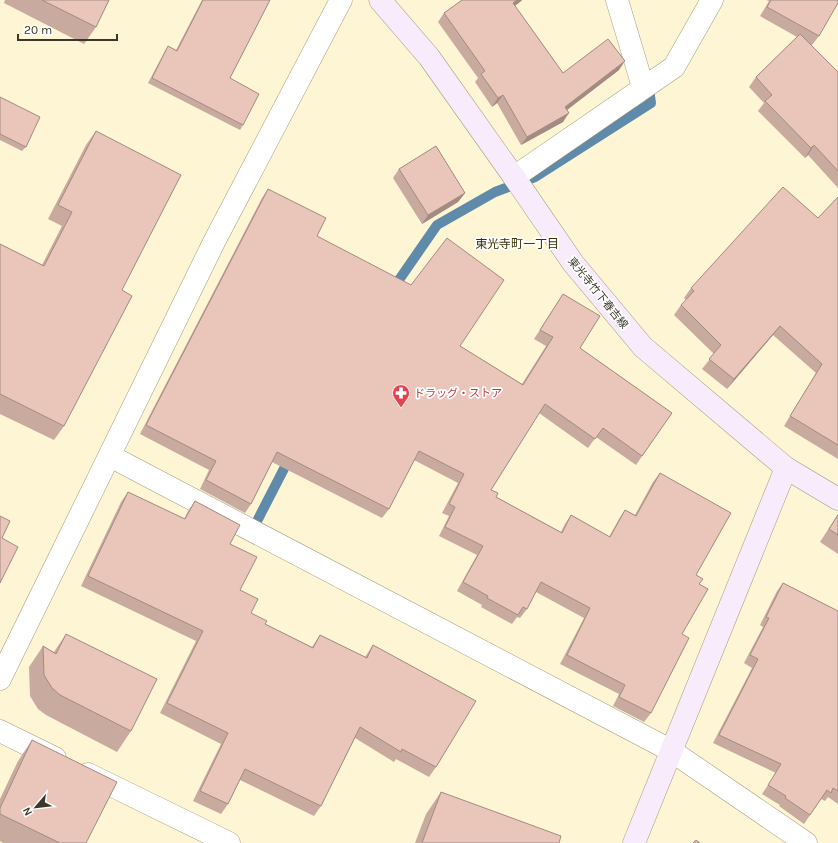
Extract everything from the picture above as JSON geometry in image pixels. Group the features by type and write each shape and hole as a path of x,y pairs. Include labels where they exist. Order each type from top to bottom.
{"main road":[{"name":"東光寺竹下春吉線","path":"380,0 429,57 573,263 643,347 786,468 838,499"},
{"path":"634,843 670,750 786,468"}],"street":[{"path":"0,679 215,240 341,0"},
{"path":"617,0 643,87"},
{"path":"514,177 643,87 674,68 712,0"},
{"path":"110,456 670,750 806,843"},
{"path":"0,731 229,843"}],"building":[{"path":"42,0 109,0 96,27"},
{"path":"203,0 270,0 230,78 259,94 243,125 152,78 168,46 177,51"},
{"path":"462,0 517,0 513,3 563,73 608,39 625,61 565,107 569,113 527,137 503,95 498,98 481,74 485,71 444,13"},
{"path":"771,0 838,0 838,3 819,36 767,7"},
{"path":"800,34 838,72 838,171 814,145 811,148 765,101 772,95 756,77"},
{"path":"0,97 40,117 26,147 0,134"},
{"path":"96,131 181,175 122,290 132,296 64,426 0,394 0,244 44,266 72,212 58,205"},
{"path":"436,146 465,193 428,215 399,169"},
{"path":"783,187 818,218 838,197 838,445 790,416 822,364 780,326 734,379 709,359 721,345 681,305 694,291 691,288"},
{"path":"268,189 326,218 317,236 411,285 447,238 504,280 460,346 523,385 553,337 540,330 563,294 600,316 580,348 672,413 642,456 603,428 595,439 545,404 491,490 498,493 496,497 562,533 571,515 610,537 625,510 636,516 660,473 731,513 696,575 703,579 699,584 708,589 682,634 689,638 651,713 619,697 625,685 567,655 590,608 541,582 527,609 523,607 518,615 487,598 488,596 463,582 483,546 445,527 455,507 449,504 464,474 419,451 389,509 277,452 251,504 206,480 216,461 146,425"},
{"path":"128,492 185,519 195,501 240,525 230,544 257,557 240,590 258,599 251,613 267,621 265,624 313,648 320,635 367,658 373,645 476,701 436,767 402,749 401,752 360,727 321,806 245,769 228,804 200,791 228,733 167,703 203,631 88,576"},
{"path":"838,515 838,535 829,529"},
{"path":"0,516 10,521 2,538 18,547 0,583"},
{"path":"783,583 838,611 838,791 833,788 831,793 827,790 810,815 785,798 786,796 768,785 781,764 719,735 758,659 750,655 769,618 766,617"},
{"path":"66,634 157,679 131,731 60,695 52,688 44,675 43,646 56,654"},
{"path":"32,740 117,782 86,843 60,843 0,814 0,808"},
{"path":"441,792 561,836 559,843 422,843"},
{"path":"696,840 700,843 693,843"}],"waterway":[{"path":"392,290 437,225 495,192 535,177 651,103 648,83"},
{"path":"255,525 290,457"}],"place":[{"name":"ドラッグ・ストア","path":"401,408"}],"district":[{"name":"東光寺町一丁目","path":"517,244"}]}
